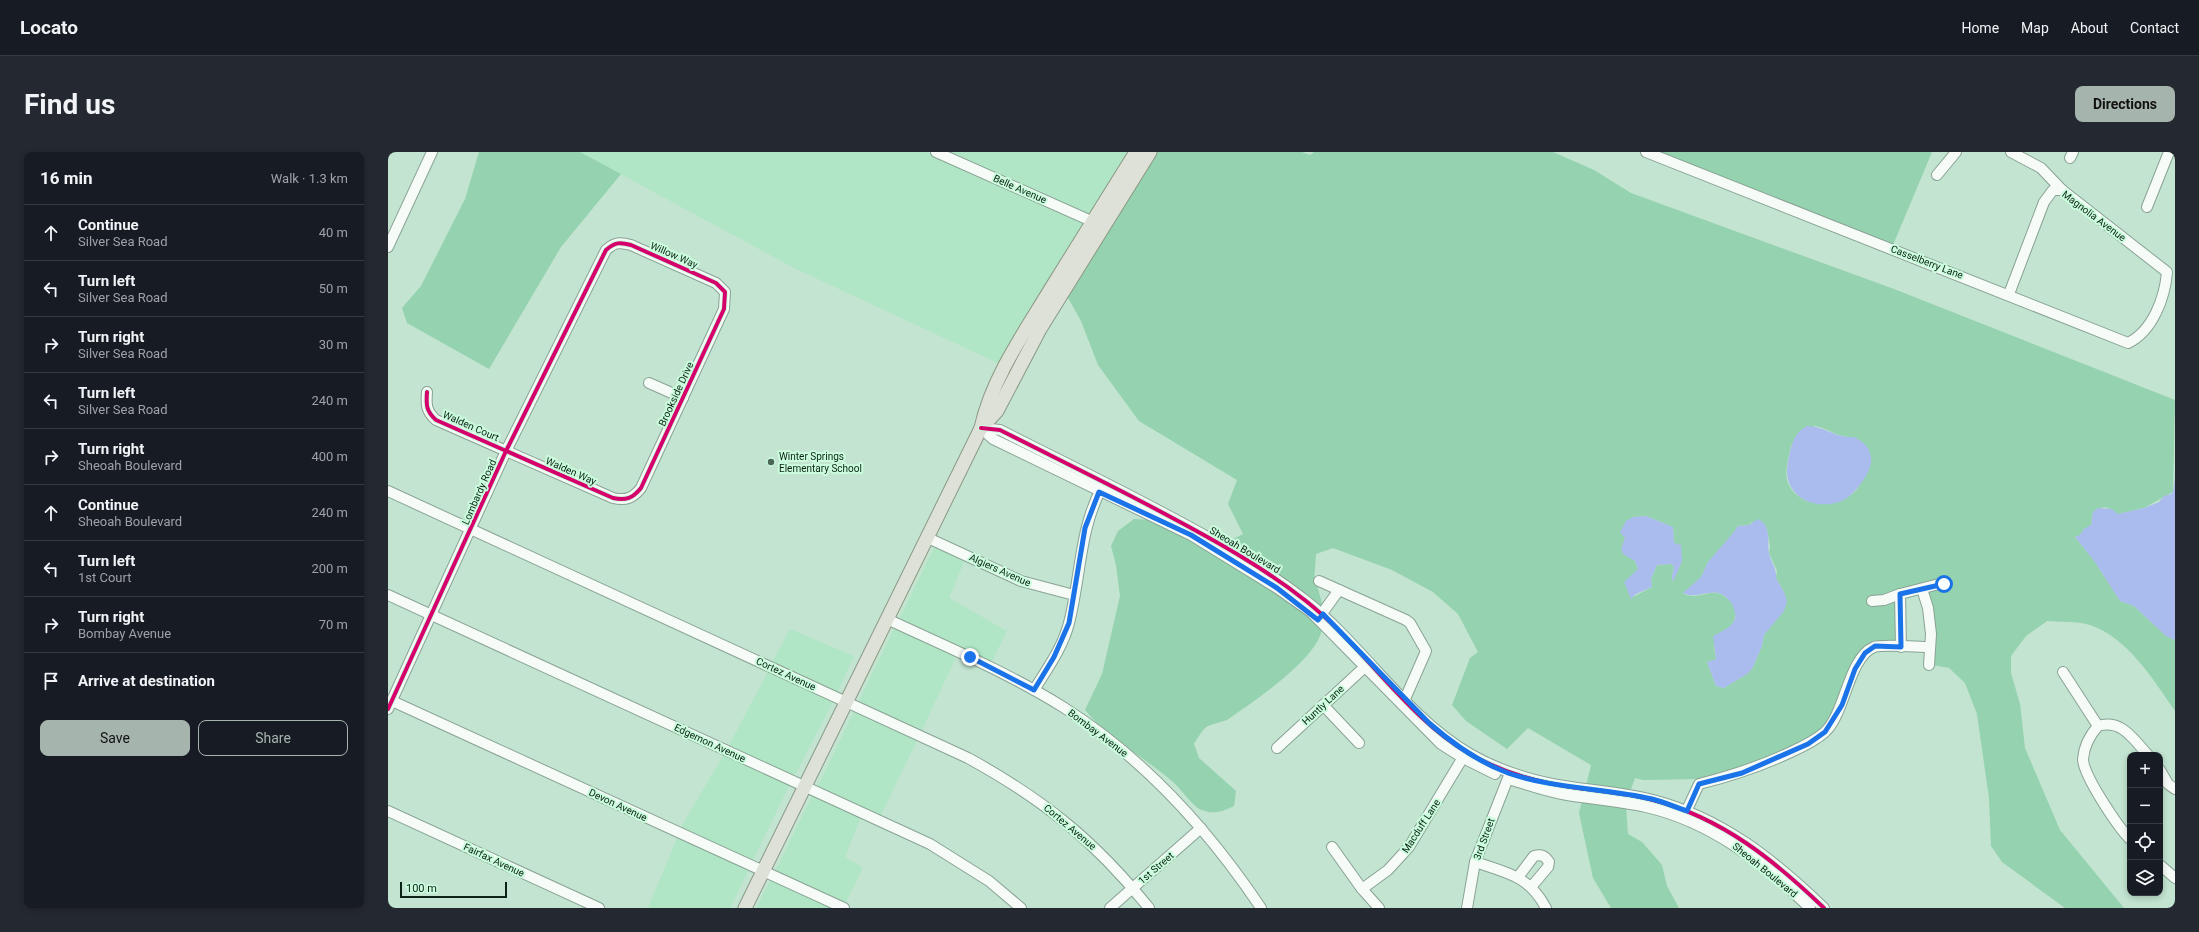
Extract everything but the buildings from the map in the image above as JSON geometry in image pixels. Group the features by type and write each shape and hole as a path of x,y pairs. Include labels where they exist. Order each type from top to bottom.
{"main road":[{"path":"744,908 981,428 997,411 1136,152"},
{"path":"1098,224 1123,195 1150,152"},
{"path":"1123,195 1127,167"}],"street":[{"path":"388,247 432,152"},
{"name":"Belle Avenue","path":"936,152 1098,224"},
{"name":"Casselberry Lane","path":"1646,152 2009,294 2128,343 2136,339 2153,319 2166,283 2167,272"},
{"path":"1937,175 1956,152"},
{"path":"2011,152 2041,168 2062,190"},
{"path":"2147,207 2169,152"},
{"name":"Magnolia Avenue","path":"2009,294 2044,202 2052,190 2062,190 2167,272"},
{"name":"Willow Way","path":"613,244 621,242 631,245 716,283 725,292"},
{"name":"Lombardy Road","path":"390,705 506,451 606,250 613,244"},
{"name":"Brookside Drive","path":"630,498 641,488 683,398 724,308 725,292"},
{"path":"649,383 683,398"},
{"name":"Walden Court","path":"427,392 426,406 429,414 436,420 506,451"},
{"name":"Sheoah Boulevard","path":"981,428 1000,430 1104,482 1196,530 1283,582 1367,665 1424,728 1441,744 1508,776 1560,794 1647,807 1685,815 1724,827 1748,842 1772,860 1824,908"},
{"name":"Sheoah Boulevard","path":"981,428 993,439 1099,492 1191,535 1277,588 1320,617"},
{"name":"Walden Way","path":"506,451 613,498 622,500 630,498"},
{"path":"1034,690 1062,641 1069,623 1085,528 1104,482"},
{"name":"Cortez Avenue","path":"388,491 968,758 1029,794 1052,811 1101,853 1149,908"},
{"name":"Algiers Avenue","path":"928,538 1021,581 1074,595"},
{"path":"1319,582 1406,620 1425,647 1425,657 1405,699"},
{"path":"1872,601 1884,600 1900,594 1944,584"},
{"path":"1922,589 1928,608 1931,634 1929,646 1929,665"},
{"path":"1320,617 1339,590"},
{"path":"1900,594 1901,647"},
{"name":"Edgemon Avenue","path":"388,596 930,844 983,877 1021,908"},
{"name":"Bombay Avenue","path":"887,619 998,670 1034,690 1069,711 1134,759 1171,795 1220,850 1261,908"},
{"path":"1685,815 1699,784 1742,773 1766,764 1808,744 1825,732 1842,705 1855,669 1865,653 1875,646 1929,646"},
{"name":"Sheoah Boulevard","path":"1367,665 1465,755"},
{"name":"Huntly Lane","path":"1277,748 1367,665"},
{"path":"2063,672 2098,726"},
{"name":"Devon Avenue","path":"390,705 844,908"},
{"path":"1322,705 1359,743"},
{"path":"2127,834 2090,779 2083,759 2091,734 2098,726 2113,724 2121,726 2145,752"},
{"name":"Macduff Lane","path":"1362,889 1388,870 1408,847 1465,755"},
{"path":"2163,775 2168,784 2175,789"},
{"name":"3rd Street","path":"1467,908 1475,862 1508,776"},
{"name":"Fairfax Avenue","path":"388,812 599,908"},
{"name":"Sheoah Boulevard","path":"1685,815 1740,848 1810,908"},
{"name":"1st Street","path":"1110,908 1201,828"},
{"path":"1332,847 1362,889 1379,908"},
{"path":"1518,877 1534,856 1541,855 1546,857 1549,862 1548,866 1532,886"},
{"path":"1475,862 1518,877 1532,886 1546,908"},
{"path":"2163,868 2175,878"}],"shaded area":[{"path":"479,152 580,152 621,174 561,247 489,369 407,323 402,308 421,286 465,199"},
{"path":"580,152 927,152 1085,222 1000,364 794,268"},
{"path":"945,152 1127,152 1089,216"},
{"path":"1157,152 1302,152 1310,155 1314,152 1553,152 1594,170 1631,193 1894,289 2175,400 2173,492 2144,508 2118,514 2105,507 2098,509 2093,512 2091,526 2084,529 2080,535 2075,537 2095,562 2120,601 2134,606 2166,636 2175,640 2175,711 2158,686 2128,649 2104,631 2090,625 2074,622 2047,621 2026,636 2011,656 2011,673 2020,704 2025,748 2060,830 2124,908 2065,908 2002,862 1991,846 1989,798 1977,714 1965,683 1949,668 1933,665 1927,592 1948,586 1946,579 1896,590 1883,596 1867,597 1869,605 1885,603 1896,599 1897,643 1875,643 1822,729 1806,741 1764,760 1702,779 1643,780 1635,778 1630,792 1586,786 1591,765 1528,728 1507,749 1466,721 1452,705 1470,658 1478,652 1458,614 1433,592 1392,570 1333,548 1316,554 1314,583 1317,585 1323,607 1322,609 1225,543 1243,534 1228,504 1237,480 1139,421 1098,365 1081,321 1067,296","holes":["1815,426 1838,435 1854,437 1868,449 1863,475 1858,488 1851,495 1832,502 1812,502 1803,499 1795,493 1789,485 1786,476 1791,446","1646,516 1673,527 1674,544 1680,547 1682,561 1673,581 1672,576 1674,568 1672,564 1657,565 1651,579 1652,587 1631,598 1628,579 1638,570 1635,561 1621,549 1633,517","1752,522 1767,529 1770,546 1769,553 1777,571 1776,578 1785,594 1786,602 1784,611 1764,635 1762,646 1752,669 1747,674 1724,688 1716,686 1707,662 1716,659 1714,647 1725,630 1733,623 1735,616 1734,607 1726,597 1720,594 1708,593 1689,596 1683,593 1701,577 1708,562 1738,526 1749,525"]},
{"path":"1656,152 1932,152 1893,245"},
{"path":"1134,519 1150,520 1189,539 1241,569 1308,615 1322,628 1318,640 1310,652 1284,678 1230,718 1205,728 1194,744 1199,758 1236,791 1234,806 1222,811 1211,812 1199,809 1174,783 1104,730 1085,710 1102,674 1120,596 1116,565 1111,546 1118,531"},
{"path":"935,546 964,562 949,598 1007,631 991,663 899,620"},
{"path":"895,627 971,662 956,657 921,732 858,703"},
{"path":"790,629 854,656 837,693 772,663"},
{"path":"769,670 834,700 794,777 728,747"},
{"path":"855,709 918,738 880,817 817,788"},
{"path":"724,754 790,784 752,862 680,829"},
{"path":"813,794 861,816 845,857 863,868 845,904 775,872"},
{"path":"1582,801 1626,807 1628,834 1642,842 1662,865 1667,886 1679,908 1611,908 1593,878 1579,813"},
{"path":"678,836 749,869 730,908 648,908"},
{"path":"771,879 835,908 756,908"}],"water":[{"path":"1807,426 1820,428 1841,436 1854,437 1863,442 1869,450 1871,462 1866,475 1852,494 1842,501 1831,504 1810,502 1794,492 1789,484 1787,474 1788,462 1793,441 1799,432"},
{"path":"2175,477 2175,640 2166,636 2134,606 2120,601 2095,562 2075,537 2080,535 2084,529 2091,525 2093,512 2098,508 2112,509 2118,514 2144,508 2159,502 2164,496 2173,492"},
{"path":"1646,516 1673,527 1674,543 1681,545 1682,561 1673,582 1672,576 1674,568 1672,564 1657,565 1651,579 1652,587 1636,594 1631,599 1624,582 1638,569 1635,561 1623,554 1621,549 1625,538 1620,532 1626,521 1633,517"},
{"path":"1758,519 1767,530 1770,557 1776,571 1776,578 1785,594 1787,602 1784,611 1764,635 1762,646 1752,669 1747,674 1724,688 1716,686 1707,662 1716,659 1713,636 1725,630 1734,621 1735,613 1732,604 1723,595 1717,593 1689,595 1683,593 1701,577 1708,562 1738,526 1749,525"}],"cycle path":[{"path":"388,709 506,451 606,250 612,245 618,243 631,245 716,283 725,292 724,309 641,488 629,498 613,498 436,420 427,408 427,392"},
{"path":"981,428 1000,430 1104,482 1238,554 1273,577 1306,601 1327,619 1405,702 1426,721 1447,739 1470,754 1506,771 1532,779 1558,785 1623,794 1653,800 1702,818 1724,829 1766,857 1824,908"}],"place":[{"name":"Winter Springs Elementary School","path":"771,462"}],"route":[{"path":"970,657 998,670 1034,690 1054,657 1069,623 1085,528 1099,492 1191,535 1277,588 1310,612 1318,620 1323,614 1429,723 1446,738 1466,752 1486,763 1510,773 1567,787 1624,794 1653,800 1687,811 1699,784 1742,773 1766,764 1808,744 1825,732 1842,705 1855,669 1865,653 1875,646 1901,647 1900,594 1944,584"}]}
